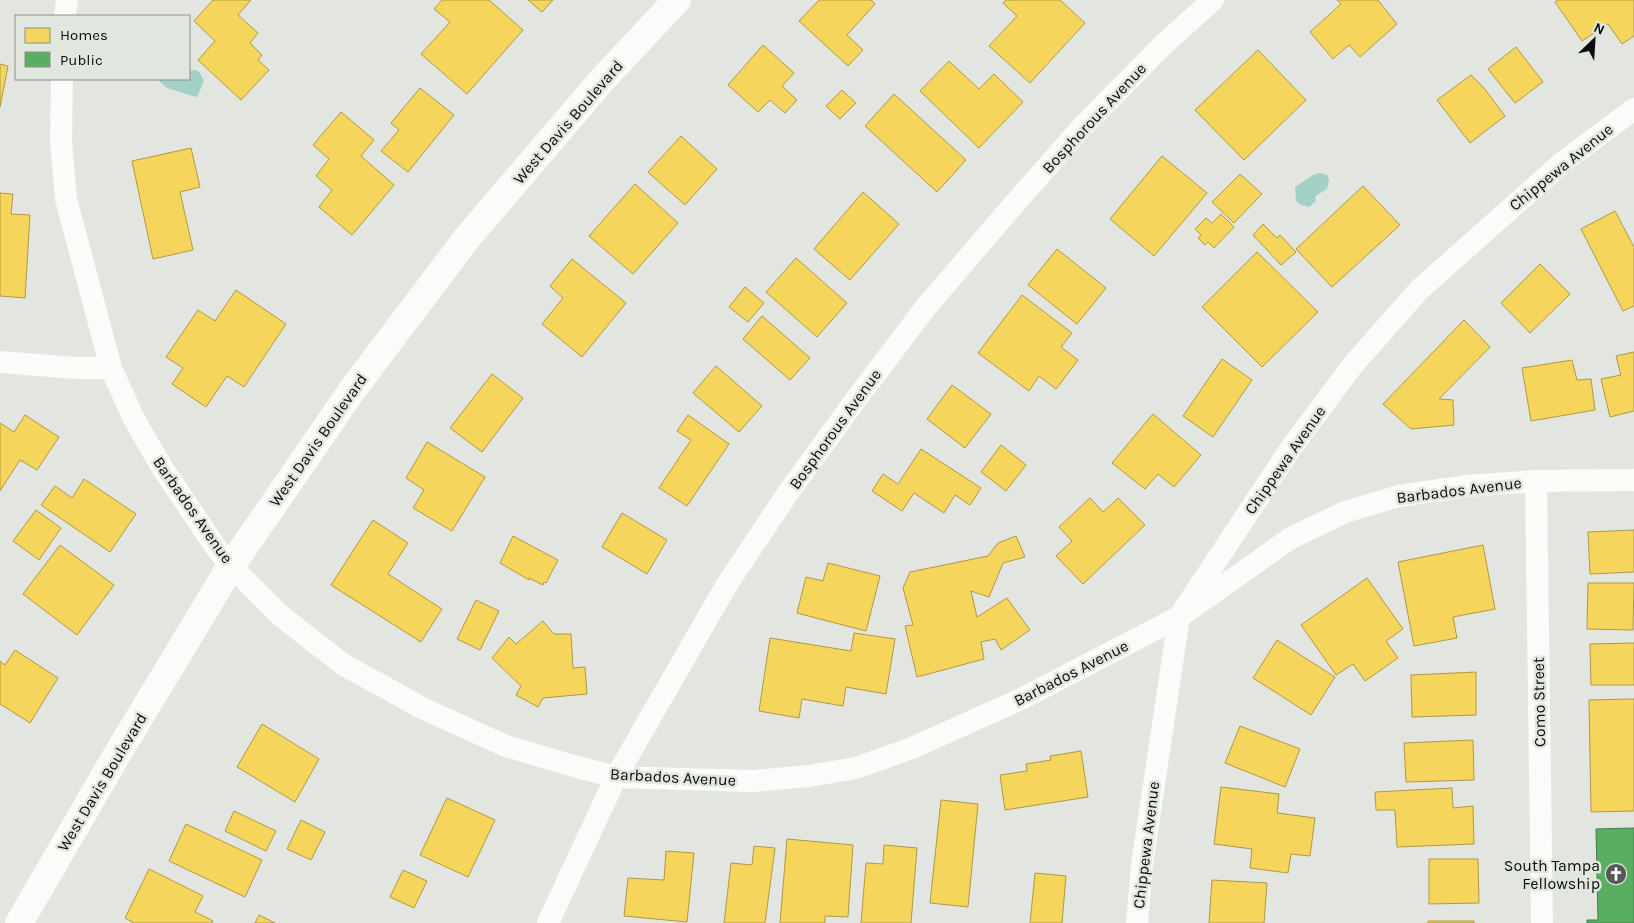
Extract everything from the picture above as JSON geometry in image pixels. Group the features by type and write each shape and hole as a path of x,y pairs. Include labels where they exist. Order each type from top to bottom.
{"street":[{"path":"65,15 67,0"},
{"name":"West Davis Boulevard","path":"19,923 231,566 354,389 467,238 602,80 677,0"},
{"name":"Bosphorous Avenue","path":"548,923 616,776 726,586 788,493 926,307 1082,127 1165,43 1213,0"},
{"name":"Barbados Avenue","path":"62,80 61,141 66,199 111,368 134,419 163,469 217,549 231,566 282,616 344,665 424,709 506,746 577,767 616,776 754,781 809,776 856,768 912,748 1012,704 1179,617 1291,538 1345,512 1399,496 1467,486 1536,481 1634,480"},
{"name":"Chippewa Avenue","path":"1137,923 1142,865 1179,617 1291,448 1352,366 1419,290 1562,162 1634,109"},
{"path":"0,362 76,368 111,368"},
{"name":"Como Street","path":"1536,481 1542,923"}],"shaded area":[{"path":"196,70 204,81 196,97 167,88 159,81 190,80 190,71"},
{"path":"1320,173 1327,175 1329,180 1327,189 1317,195 1316,201 1309,207 1299,204 1296,200 1295,187 1313,175"}],"building: Homes":[{"path":"213,0 251,0 238,15 258,33 250,43 262,55 258,60 269,70 241,100 198,60 215,41 194,21"},
{"path":"442,0 489,0 523,30 467,94 421,54 450,22 434,9"},
{"path":"528,0 553,0 542,12"},
{"path":"819,0 871,0 875,4 847,35 863,50 848,66 799,21"},
{"path":"1006,0 1060,0 1085,23 1030,83 989,46 1017,16 1003,3"},
{"path":"1337,0 1378,0 1397,24 1360,57 1349,45 1333,59 1310,32 1341,4"},
{"path":"1558,0 1634,0 1634,36 1622,44 1608,24 1582,41 1555,2"},
{"path":"763,45 794,73 782,86 797,100 785,113 770,100 758,112 728,85"},
{"path":"1516,47 1543,82 1515,103 1488,69"},
{"path":"1258,50 1306,100 1244,160 1195,110"},
{"path":"949,61 979,89 994,74 1023,102 979,148 920,91"},
{"path":"0,64 8,66 0,107"},
{"path":"1471,75 1484,88 1505,116 1470,143 1437,100"},
{"path":"420,88 454,115 408,172 381,151 399,130 391,123"},
{"path":"842,90 856,103 840,119 826,106"},
{"path":"894,94 966,160 937,192 865,126"},
{"path":"341,112 374,140 361,156 394,185 352,235 319,207 332,190 316,176 329,159 313,145"},
{"path":"681,136 717,169 685,205 648,172"},
{"path":"191,148 200,187 180,192 193,250 153,259 132,161"},
{"path":"1162,156 1207,193 1154,256 1110,219"},
{"path":"1240,174 1262,194 1234,223 1212,202"},
{"path":"635,184 678,223 633,274 589,236"},
{"path":"1363,186 1400,225 1332,287 1296,249"},
{"path":"863,192 899,224 850,280 814,249"},
{"path":"0,193 13,194 11,214 30,215 25,298 0,296"},
{"path":"1615,211 1634,247 1634,306 1623,311 1581,229"},
{"path":"1221,214 1234,227 1214,248 1208,242 1205,245 1198,238 1201,235 1195,229 1206,218 1212,223"},
{"path":"1263,224 1277,238 1280,235 1296,252 1281,265 1253,235"},
{"path":"1057,249 1106,288 1077,324 1028,285"},
{"path":"1257,252 1318,312 1262,367 1202,307"},
{"path":"796,258 847,303 817,337 766,292"},
{"path":"572,259 626,303 582,357 542,324 563,298 550,286"},
{"path":"1540,264 1570,294 1530,333 1501,303"},
{"path":"745,287 764,303 748,322 729,307"},
{"path":"236,290 286,324 244,387 227,376 206,407 172,384 183,368 166,357 198,310 215,321"},
{"path":"1022,295 1072,333 1061,347 1078,360 1056,389 1039,376 1029,391 978,353"},
{"path":"762,316 810,358 790,380 743,339"},
{"path":"1464,320 1490,347 1439,399 1453,400 1454,425 1411,429 1383,404"},
{"path":"1634,352 1634,411 1610,417 1601,379 1621,375 1616,356"},
{"path":"1222,359 1252,380 1213,437 1183,416"},
{"path":"1572,360 1577,380 1591,379 1595,410 1531,421 1522,368"},
{"path":"716,366 762,406 739,432 693,393"},
{"path":"492,374 523,398 482,452 450,428"},
{"path":"952,385 991,414 965,448 927,419"},
{"path":"1153,414 1201,455 1174,487 1158,474 1145,489 1112,463"},
{"path":"25,415 59,437 37,470 20,460 0,491 0,423 14,432"},
{"path":"688,415 729,444 687,506 659,488 691,440 677,431"},
{"path":"427,442 485,477 452,531 413,508 424,490 406,478"},
{"path":"1001,445 1026,465 1006,491 981,472"},
{"path":"921,449 981,488 970,505 955,495 944,513 914,493 902,511 872,491 883,474 898,484"},
{"path":"84,479 136,514 110,552 41,505 55,486 72,498"},
{"path":"1090,498 1103,512 1118,498 1145,525 1083,584 1056,556 1072,541 1059,527"},
{"path":"36,510 61,528 39,560 13,541"},
{"path":"622,513 667,540 647,574 602,547"},
{"path":"373,520 408,543 388,574 442,609 421,642 331,585"},
{"path":"1634,530 1634,572 1590,574 1588,532"},
{"path":"513,536 558,560 546,583 544,582 543,585 529,578 529,580 500,563"},
{"path":"1016,536 1025,557 1003,563 989,597 971,591 977,617 1007,598 1030,630 1001,650 995,639 981,642 984,659 917,677 905,626 913,625 903,588 910,572 988,556 998,543"},
{"path":"60,545 114,585 77,635 23,594"},
{"path":"1483,545 1495,609 1453,617 1457,638 1414,646 1398,562"},
{"path":"828,563 880,576 866,631 797,613 806,577 823,581"},
{"path":"1367,578 1403,629 1386,641 1398,658 1365,681 1353,664 1336,675 1301,625"},
{"path":"1588,583 1634,583 1633,630 1587,629"},
{"path":"476,600 499,611 480,650 457,639"},
{"path":"543,621 554,634 571,634 573,668 585,667 587,694 543,698 538,707 516,695 521,686 492,658 509,637 516,644"},
{"path":"854,633 895,639 886,694 846,687 843,706 802,699 799,718 759,711 770,638 851,651"},
{"path":"1277,640 1335,677 1311,715 1253,678"},
{"path":"1634,643 1634,685 1591,685 1590,644"},
{"path":"15,650 58,678 30,723 0,704 0,661 5,665"},
{"path":"1476,672 1476,715 1412,717 1411,675"},
{"path":"1634,699 1634,811 1591,812 1589,700"},
{"path":"262,724 319,759 295,802 237,767"},
{"path":"1240,726 1300,749 1285,787 1225,763"},
{"path":"1473,740 1474,780 1406,782 1404,743"},
{"path":"1081,751 1088,797 1005,810 1000,775 1027,771 1026,764 1051,760 1050,756"},
{"path":"1221,787 1279,794 1277,813 1315,818 1310,856 1291,854 1288,873 1250,868 1252,849 1214,844"},
{"path":"1452,788 1453,808 1473,806 1474,844 1397,847 1395,810 1376,810 1375,792"},
{"path":"447,798 495,820 468,877 420,855"},
{"path":"941,800 978,804 968,907 930,903"},
{"path":"234,811 276,831 266,851 225,831"},
{"path":"301,820 325,832 311,860 287,849"},
{"path":"186,824 262,860 245,897 169,861"},
{"path":"787,839 853,845 848,917 825,916 825,923 780,923"},
{"path":"884,845 917,848 911,923 861,923 866,863 883,864"},
{"path":"754,846 775,848 765,923 724,923 731,863 752,865"},
{"path":"666,851 694,853 687,922 624,916 628,878 664,880"},
{"path":"1429,859 1478,859 1479,903 1429,904"},
{"path":"149,869 203,896 195,912 213,921 212,923 134,923 125,918"},
{"path":"403,870 427,881 414,908 390,897"},
{"path":"1035,873 1066,876 1062,923 1030,923"},
{"path":"1212,880 1267,883 1264,923 1209,923"},
{"path":"259,915 275,923 255,923"},
{"path":"1428,921 1474,921 1474,923 1428,923"}],"building: Public":[{"name":"South Tampa Fellowship","path":"1634,828 1634,923 1587,923 1587,920 1598,920 1596,829"}],"place":[{"name":"South Tampa Fellowship","path":"1616,874"}]}
